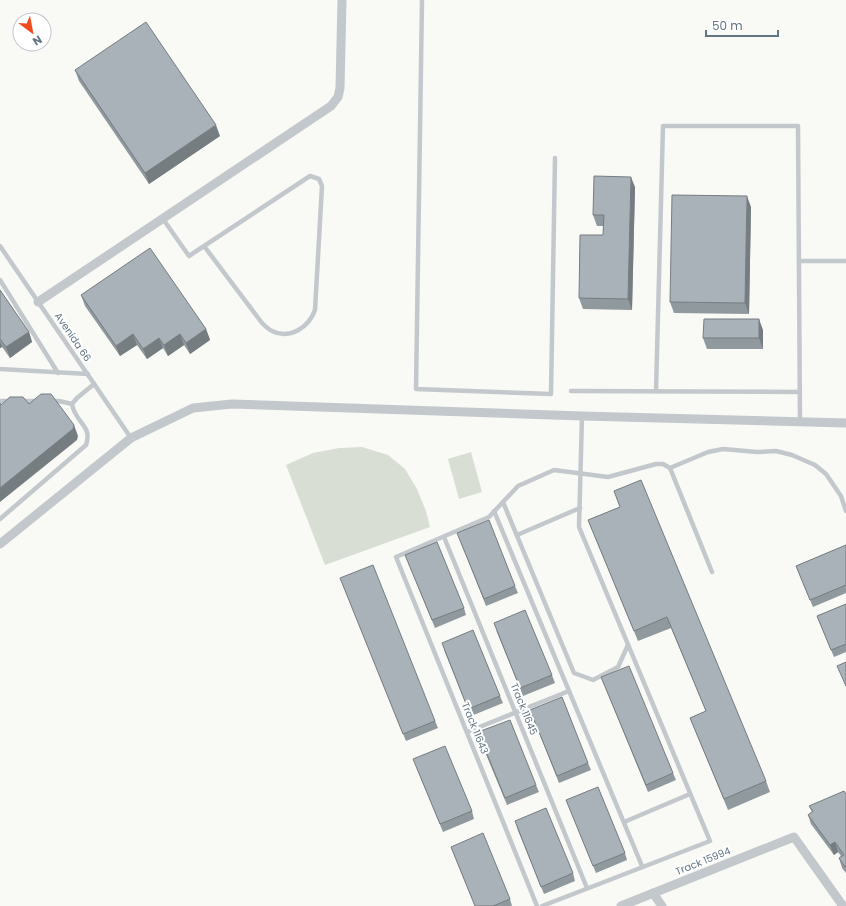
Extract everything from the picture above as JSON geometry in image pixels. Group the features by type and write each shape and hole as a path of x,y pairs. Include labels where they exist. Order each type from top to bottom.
{"street":[{"path":"38,302 331,106 338,97 340,88 342,0"},
{"path":"0,544 131,438 193,408 232,404 846,423"},
{"name":"Track 15994","path":"621,906 794,837 843,906"},
{"path":"653,893 662,906"}],"lane":[{"path":"422,0 416,389 551,394 555,158"},
{"path":"656,391 663,126 798,126 800,422"},
{"path":"163,218 189,256 204,246 310,176 319,179 322,186 315,310 312,318 305,326 294,332 280,334 271,331 262,323 204,246"},
{"name":"Avenida 66","path":"0,246 131,438"},
{"path":"799,261 846,261"},
{"path":"0,280 58,372"},
{"path":"0,369 88,374"},
{"path":"72,404 94,384"},
{"path":"571,391 800,392"},
{"path":"0,401 59,401 72,404"},
{"path":"0,519 86,445 88,432 86,427 76,416 72,404"},
{"path":"542,906 642,866 710,841 580,527 582,416"},
{"path":"670,468 708,452 722,449 757,452 776,451 792,455 815,465 826,474 841,496 846,511"},
{"path":"444,537 489,517 518,486 554,470 608,477 656,464 663,464 670,468 712,572"},
{"path":"503,502 574,673 593,680 618,667 628,645"},
{"path":"517,535 580,508"},
{"path":"494,511 642,866"},
{"name":"Track 11643","path":"444,537 396,557 537,906"},
{"name":"Track 11645","path":"444,537 587,888"},
{"path":"467,732 569,690"},
{"path":"624,822 690,794"}],"shaded area":[{"path":"362,447 388,455 405,469 417,489 426,511 430,527 325,565 286,465 313,453 339,448"},
{"path":"471,452 482,492 459,499 448,459"}],"building":[{"path":"146,22 216,125 145,173 75,70"},
{"path":"594,176 631,177 628,299 579,298 580,235 603,235 604,215 593,215"},
{"path":"672,195 747,196 745,303 670,302"},
{"path":"150,248 206,329 186,343 180,334 164,345 159,338 143,349 133,334 116,346 81,295"},
{"path":"0,290 29,332 6,347 0,339"},
{"path":"704,319 759,319 759,338 703,338"},
{"path":"41,394 51,394 74,425 73,429 0,488 0,403 1,405 10,397 23,397 29,404"},
{"path":"641,480 766,781 724,799 690,718 706,711 667,617 634,631 588,520 620,507 614,491"},
{"path":"489,520 515,586 484,599 457,533"},
{"path":"437,542 464,608 432,620 405,555"},
{"path":"846,545 846,585 810,600 796,566"},
{"path":"373,565 435,721 403,734 340,578"},
{"path":"846,604 846,644 831,650 817,616"},
{"path":"525,610 552,675 520,688 494,623"},
{"path":"473,630 500,696 468,709 442,643"},
{"path":"846,662 846,686 837,666"},
{"path":"629,666 673,773 646,785 601,677"},
{"path":"562,697 588,763 557,776 530,710"},
{"path":"510,720 536,785 505,798 478,732"},
{"path":"445,746 472,811 440,824 413,759"},
{"path":"598,787 625,853 593,866 566,800"},
{"path":"844,791 846,794 846,868 839,858 844,855 835,842 830,845 808,815 813,811 809,806"},
{"path":"546,808 573,873 541,887 515,821"},
{"path":"483,833 510,899 493,906 475,906 451,847"}]}
